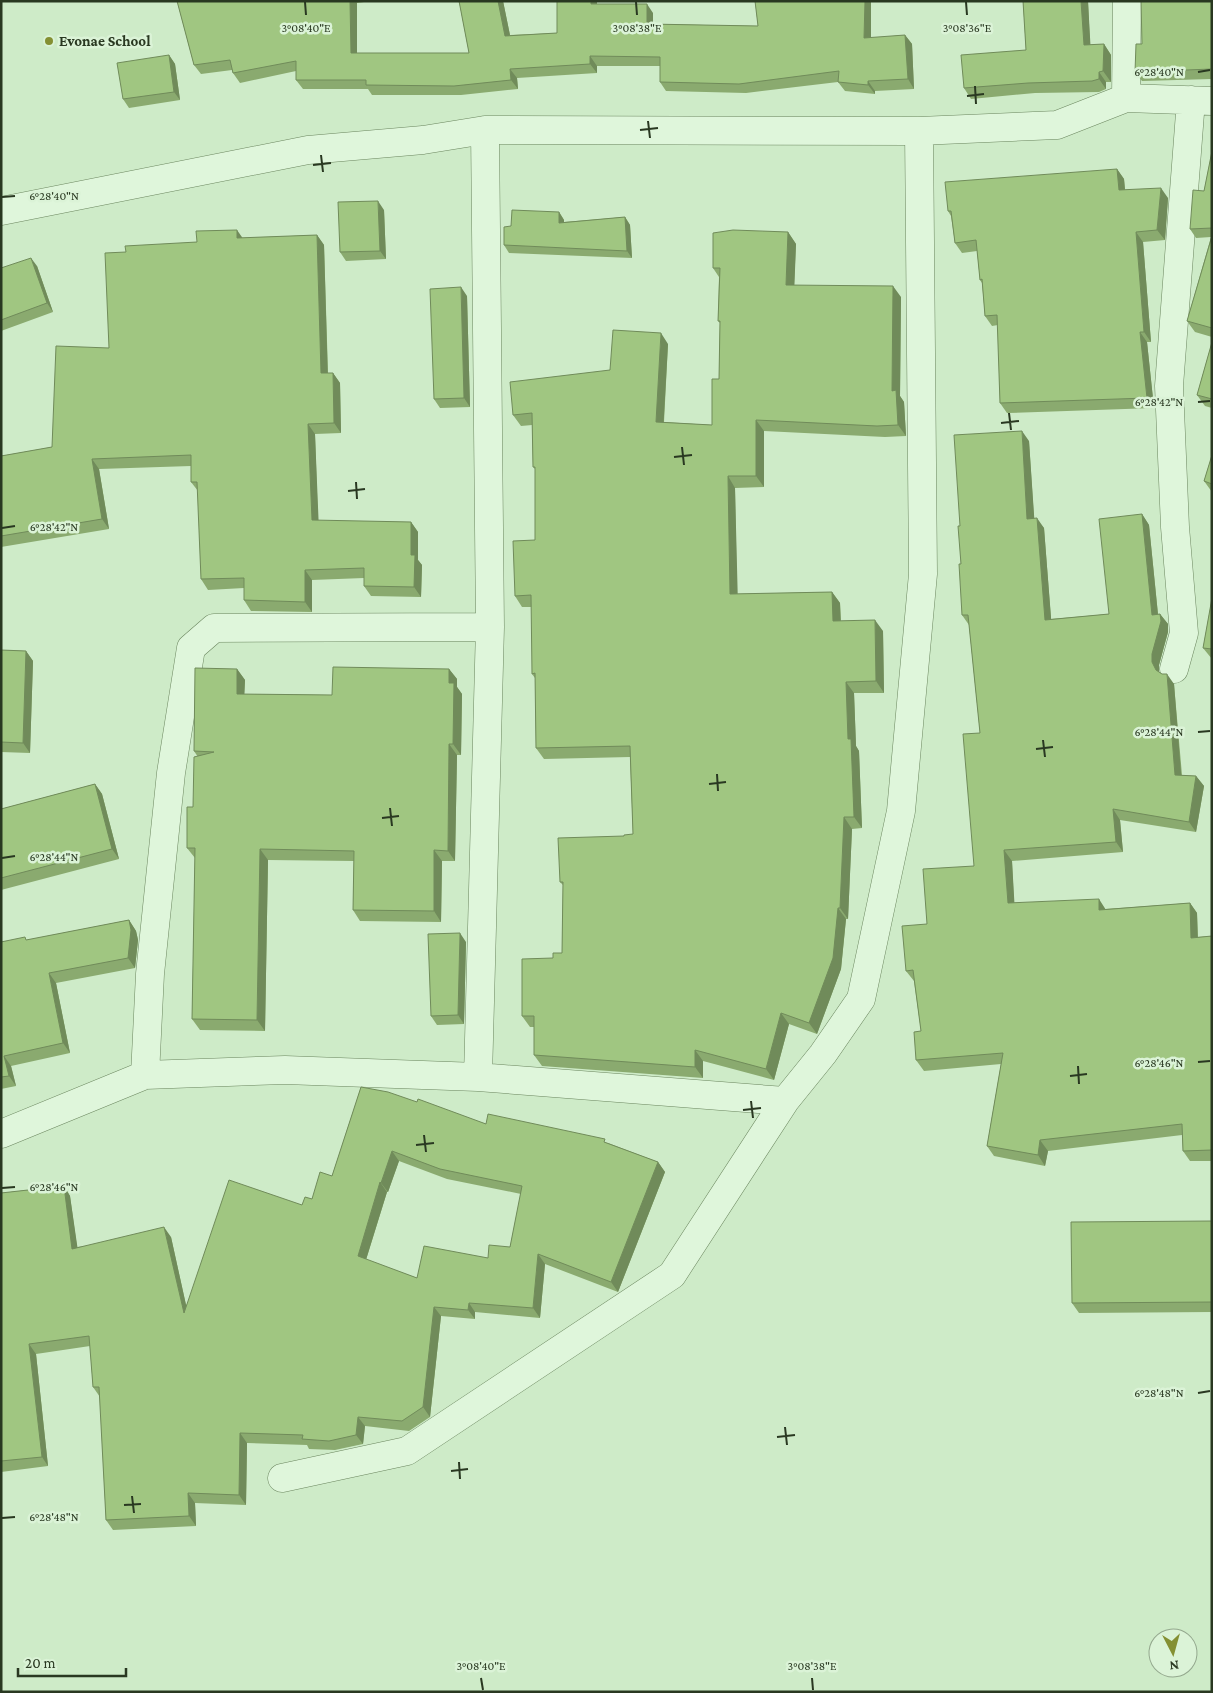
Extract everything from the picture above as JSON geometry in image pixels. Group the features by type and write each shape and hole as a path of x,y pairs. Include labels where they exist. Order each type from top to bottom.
{"street":[{"path":"1126,98 1127,1"},
{"path":"1,210 308,150 423,140 485,130 920,131 1057,125 1126,98 1201,100 1169,386 1175,527 1184,633 1174,669"},
{"path":"478,1076 490,626 485,130"},
{"path":"282,1478 407,1451 672,1276 785,1101 823,1054 861,999 901,811 923,574 920,131"},
{"path":"145,1075 150,974 170,782 191,648 214,628 490,626"},
{"path":"1,1134 145,1075 285,1070 478,1076 785,1101"}],"building":[{"path":"177,1 350,1 351,53 469,53 459,1 498,1 505,36 557,33 557,1 591,1 591,4 647,4 647,24 758,26 755,1 865,1 864,38 905,35 908,79 868,81 868,85 838,82 839,71 739,84 660,82 660,57 590,56 590,64 510,69 511,80 454,86 366,85 366,80 296,80 296,61 233,73 230,60 194,65"},
{"path":"1023,1 1081,1 1084,45 1104,44 1103,71 1099,72 1099,79 1092,81 964,88 961,55 1026,50"},
{"path":"1141,1 1212,1 1212,69 1135,72 1136,44 1142,44"},
{"path":"169,55 174,92 123,99 117,63"},
{"path":"1212,151 1212,228 1190,229 1193,190 1204,191"},
{"path":"1117,169 1119,190 1161,188 1157,230 1136,232 1144,332 1140,332 1147,398 1000,403 997,315 985,316 976,240 955,243 951,211 948,211 945,182"},
{"path":"378,201 380,251 340,252 338,202"},
{"path":"512,210 559,212 559,223 625,217 627,251 504,245 504,227 511,226"},
{"path":"237,230 237,238 317,235 321,373 333,373 334,423 308,424 312,520 411,522 411,555 415,555 414,587 364,586 364,568 305,570 305,602 244,600 244,578 201,579 197,482 191,482 191,455 92,459 102,519 1,536 1,456 52,447 56,346 109,348 105,253 126,252 125,246 197,242 196,231"},
{"path":"733,230 788,232 786,285 893,286 892,391 896,390 898,425 877,426 756,420 756,476 728,476 730,594 832,592 833,621 875,620 876,681 846,682 848,739 851,739 854,817 844,817 840,908 838,908 833,958 809,1023 781,1013 766,1069 695,1050 695,1067 534,1055 534,1016 522,1016 522,959 553,958 553,953 562,953 563,882 560,882 558,838 624,836 633,834 630,746 536,748 535,673 532,674 531,595 515,596 513,541 535,540 535,467 533,467 532,413 513,415 510,382 610,370 613,330 661,333 656,422 712,425 712,379 719,379 720,321 718,321 720,268 713,268 713,233"},
{"path":"1212,236 1212,328 1187,321"},
{"path":"31,258 47,303 1,320 1,268"},
{"path":"461,287 464,398 434,399 430,289"},
{"path":"1212,342 1212,399 1197,395"},
{"path":"1022,431 1027,519 1037,518 1045,620 1109,614 1099,519 1142,514 1152,615 1160,614 1161,621 1152,654 1152,662 1156,670 1162,674 1167,674 1175,775 1196,776 1189,822 1113,809 1116,842 1004,850 1008,903 1099,899 1099,910 1190,903 1191,938 1212,936 1212,1150 1183,1151 1182,1124 1040,1140 1038,1155 987,1146 1003,1053 916,1060 914,1032 921,1031 913,970 906,971 902,926 927,924 923,869 974,866 963,734 980,733 968,615 962,615 958,526 960,526 954,435"},
{"path":"1212,455 1212,484 1204,481"},
{"path":"1212,598 1212,649 1203,648"},
{"path":"1,650 26,651 23,743 1,742"},
{"path":"333,667 449,669 449,683 454,683 453,744 449,744 448,851 434,850 434,911 353,910 354,851 260,849 257,1020 192,1019 195,848 187,848 187,807 193,807 194,757 214,752 194,751 195,668 237,669 237,694 332,695"},
{"path":"95,784 112,849 1,878 1,809"},
{"path":"129,920 131,930 128,958 49,973 63,1043 4,1056 9,1076 1,1077 1,942 25,937 26,940"},
{"path":"460,933 458,1015 431,1016 428,934"},
{"path":"361,1087 388,1092 417,1102 418,1099 486,1124 488,1114 605,1139 604,1142 658,1162 611,1282 538,1254 533,1308 469,1303 468,1310 434,1307 423,1407 402,1421 358,1417 356,1435 329,1441 302,1439 303,1435 240,1433 239,1495 188,1493 189,1516 106,1520 99,1387 93,1387 89,1336 29,1344 42,1457 1,1461 1,1193 64,1186 72,1249 164,1227 184,1313 229,1180 302,1205 305,1197 312,1199 320,1172 332,1176","holes":["392,1151 440,1169 522,1186 510,1247 489,1245 488,1258 424,1246 417,1278 358,1256 380,1182"]},
{"path":"1212,1221 1212,1302 1072,1303 1071,1222"}],"place":[{"name":"Evonae School","path":"49,41"}]}
